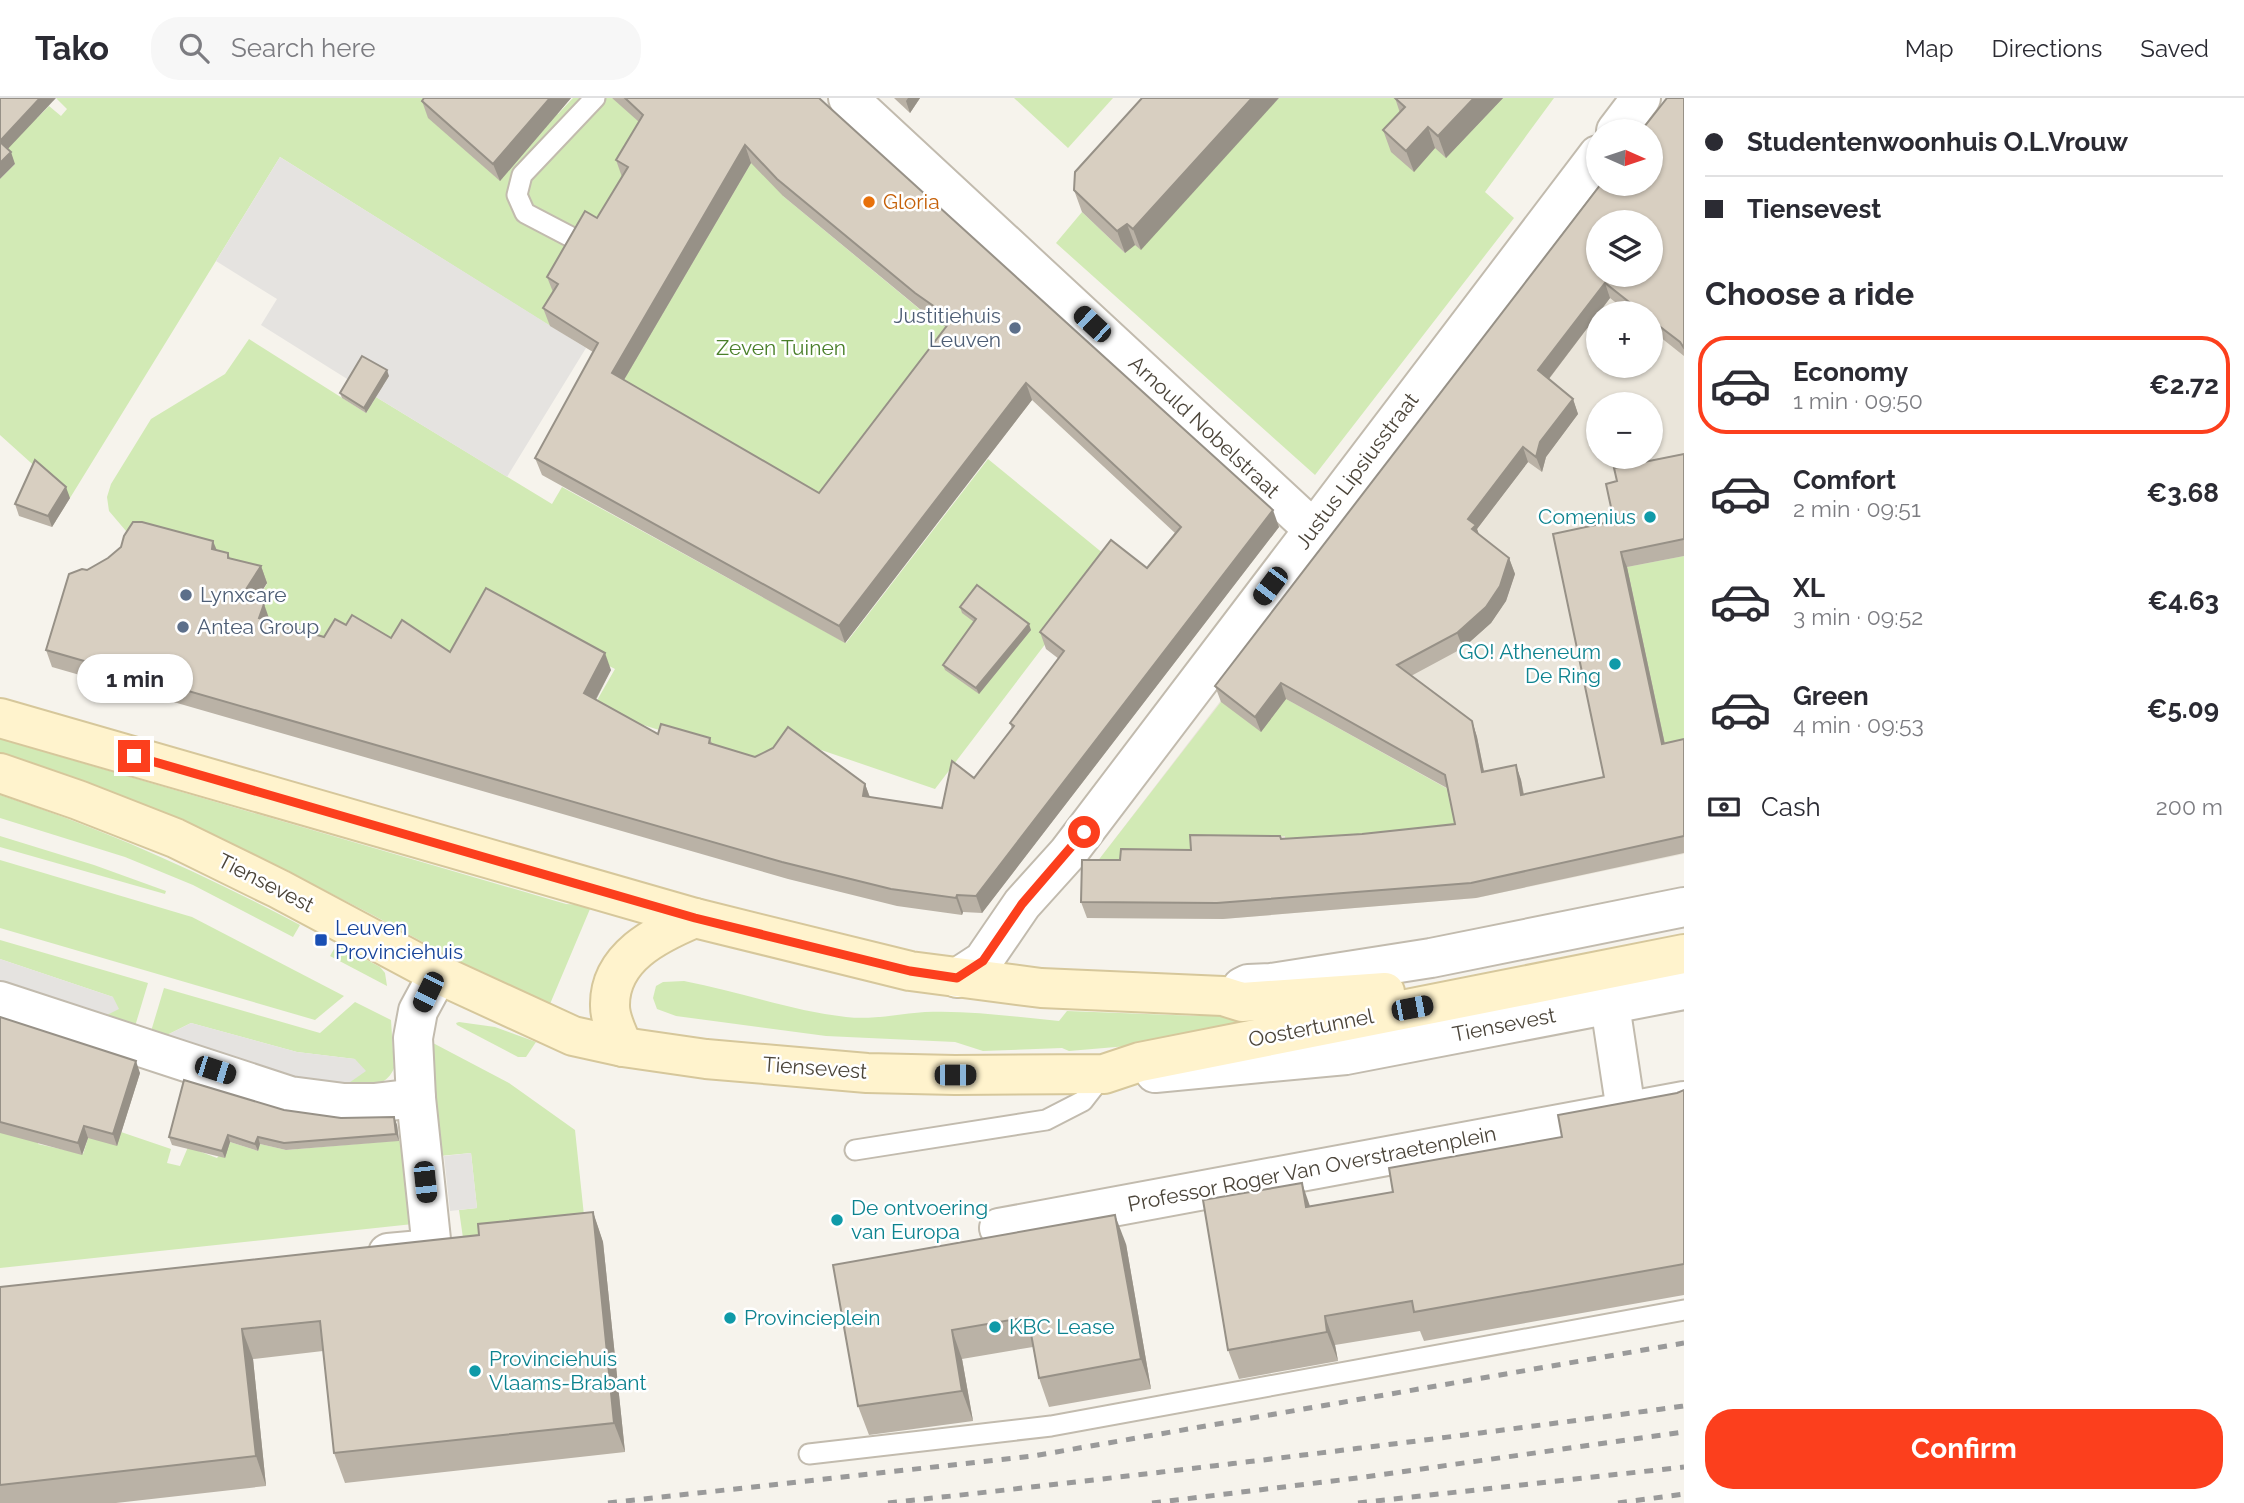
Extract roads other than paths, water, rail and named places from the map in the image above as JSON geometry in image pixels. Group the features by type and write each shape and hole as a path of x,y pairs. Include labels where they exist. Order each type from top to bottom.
{"main road":[{"path":"0,718 695,918 910,971 1041,988 1223,996"},
{"name":"Tiensevest","path":"0,773 175,838 279,889 438,974 573,1036 623,1047 706,1059 867,1073 1104,1074"},
{"path":"623,1047 611,1015 610,1004 617,976 646,941 695,918"},
{"name":"Oostertunnel","path":"1223,996 1242,1002 1378,993 1479,976 1684,935"},
{"name":"Oostertunnel","path":"1104,1074 1140,1062 1684,954"}],"street":[{"name":"Arnould Nobelstraat","path":"848,98 1313,529"},
{"path":"1625,119 1641,98"},
{"name":"Justus Lipsiusstraat","path":"957,978 983,961 1022,904 1068,853 1586,171"},
{"path":"1223,996 1248,984 1271,983 1430,958 1684,907"},
{"path":"351,1257 432,1248 416,1098 413,1038 418,1011 438,974"},
{"name":"Tiensevest","path":"1104,1074 1139,1075 1346,1055 1684,990"},
{"path":"0,1001 290,1096 344,1103 416,1098"},
{"path":"1610,1004 1626,1111"},
{"name":"Professor Roger Van Overstraetenplein","path":"999,1228 1684,1101"}],"lane":[{"path":"569,236 526,213 517,195 522,175 595,98"},
{"path":"855,1150 1046,1120 1083,1101 1104,1074"},
{"path":"809,1454 1051,1426 1684,1310"}],"railway":[{"path":"608,1503 1033,1456 1684,1343"},
{"path":"888,1503 1286,1457 1684,1406"},
{"path":"1152,1503 1357,1478 1684,1432"},
{"path":"1358,1503 1684,1467"},
{"path":"1618,1503 1684,1494"}],"place":[{"name":"Gloria","path":"869,202"},
{"name":"Justitiehuis Leuven","path":"1015,328"},
{"name":"Comenius","path":"1650,517"},
{"name":"Lynxcare","path":"186,595"},
{"name":"Antea Group","path":"183,627"},
{"name":"GO! Atheneum De Ring","path":"1615,664"},
{"name":"Leuven Provinciehuis","path":"321,940"},
{"name":"De ontvoering van Europa","path":"837,1220"},
{"name":"Provincieplein","path":"730,1318"},
{"name":"KBC Lease","path":"995,1327"},
{"name":"Provinciehuis Vlaams-Brabant","path":"475,1371"}],"park label":[{"name":"Zeven Tuinen","path":"781,348"}]}
